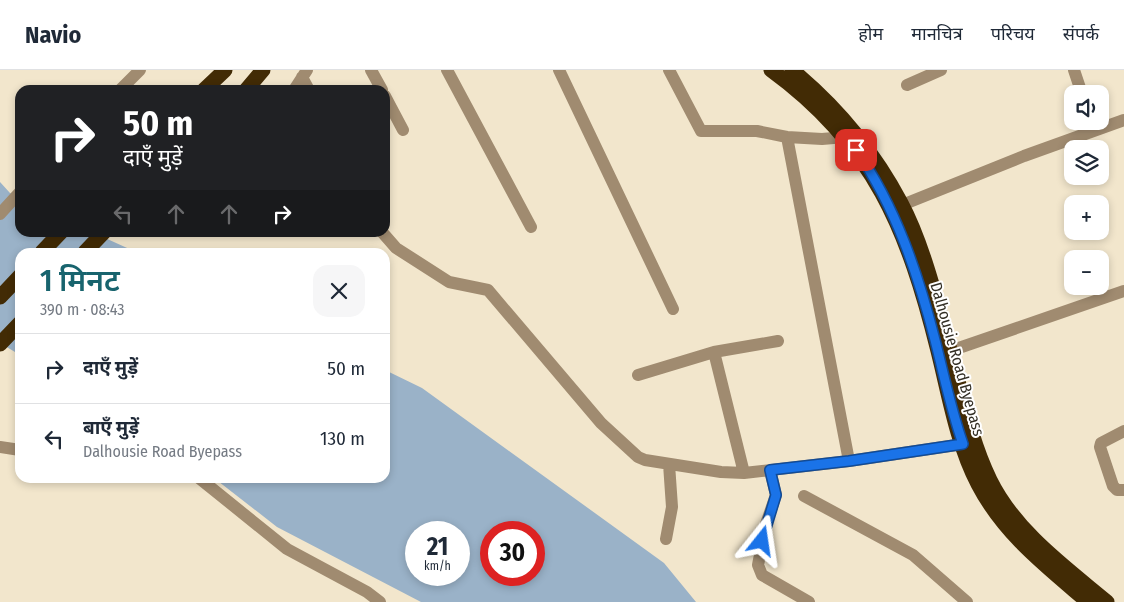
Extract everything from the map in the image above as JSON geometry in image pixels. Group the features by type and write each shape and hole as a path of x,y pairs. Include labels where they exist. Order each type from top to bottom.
{"highway":[{"path":"250,85 263,70"},
{"name":"Dalhousie Road Byepass","path":"770,70 811,102 844,136 869,169 900,231 921,292 963,444 978,484 1018,542 1088,602"},
{"path":"792,70 812,87 854,131 879,164 902,205 932,285 979,455 1000,497 1015,517 1049,554 1107,602"},
{"path":"209,85 221,74"},
{"path":"46,248 56,237"},
{"path":"89,248 99,237"},
{"path":"0,297 15,281"},
{"path":"0,344 15,328"}],"street":[{"path":"125,85 140,70"},
{"path":"371,70 379,85"},
{"path":"447,70 531,226"},
{"path":"559,70 673,309"},
{"path":"669,70 699,130 757,132 787,137 822,139 844,136"},
{"path":"907,85 941,70"},
{"path":"1074,70 1079,85"},
{"path":"297,85 304,74"},
{"path":"390,105 403,130"},
{"path":"1109,123 1124,120"},
{"path":"902,205 1085,130"},
{"path":"787,137 849,461"},
{"path":"0,214 15,198"},
{"path":"386,237 396,248 449,282 488,290 610,432 638,457 668,464 744,473 849,461 963,444"},
{"path":"950,351 1124,291"},
{"path":"638,375 714,352 778,341"},
{"path":"714,352 744,473"},
{"path":"1124,431 1101,443 1100,447 1113,486 1117,490 1124,490"},
{"path":"0,447 15,449"},
{"path":"666,539 672,507 668,464"},
{"path":"770,470 776,495 766,524 758,571 809,602"},
{"path":"205,483 287,549 367,592 380,602"},
{"path":"804,496 913,555 968,602"}],"water":[{"path":"0,182 15,196 15,237 103,237 127,248 15,248 15,352 0,343"},
{"path":"390,372 422,388 664,563 696,602 421,602 277,527 220,483 390,483"}],"route":[{"path":"762,541 776,495 770,470 849,461 963,444 921,292 900,231 886,200 856,150"}]}
